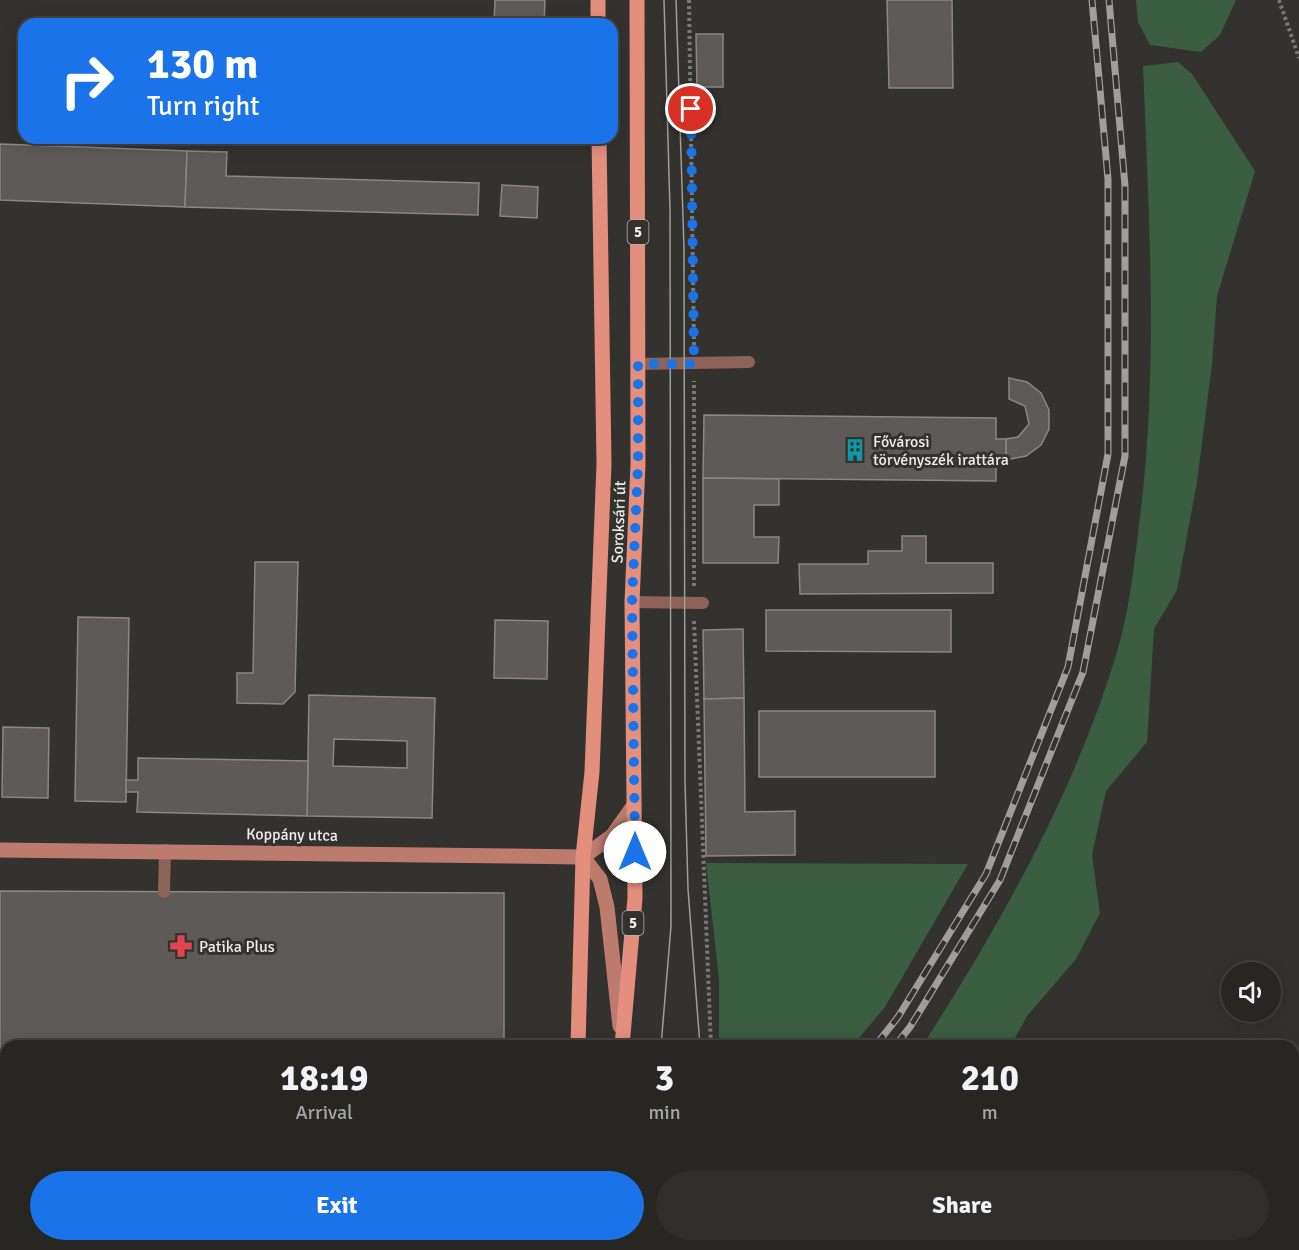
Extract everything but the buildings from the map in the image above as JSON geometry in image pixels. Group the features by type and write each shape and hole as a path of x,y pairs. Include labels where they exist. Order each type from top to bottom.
{"main road":[{"path":"598,0 598,18"},
{"name":"Soroksári út","path":"622,1040 635,898 632,602 638,464 636,0"},
{"name":"Soroksári út","path":"578,1040 583,857 592,772 604,464 599,144"}],"street":[{"path":"622,1040 607,907 600,879 583,857 612,836 634,805"},
{"name":"Koppány utca","path":"0,850 165,850 583,857"}],"lane":[{"path":"638,364 749,362"},
{"path":"632,602 698,603"},
{"path":"164,892 165,850"}],"path":[{"path":"689,0 698,603 711,1040"},
{"path":"1279,0 1299,58"}],"green space":[{"path":"1136,0 1236,0 1220,35 1201,52 1150,45 1138,22"},
{"path":"1178,62 1192,74 1255,171 1217,296 1212,364 1197,482 1177,590 1154,629 1147,742 1106,791 1092,855 1100,913 1076,959 1027,1016 1014,1040 926,1040 1008,904 1058,806 1100,704 1125,621 1131,589 1145,468 1151,353 1143,66"},
{"path":"706,863 968,864 885,1007 857,1040 719,1040 719,979"}],"tram line":[{"path":"662,1040 671,926 670,210 664,0"},
{"path":"676,0 684,248 685,782 688,889 700,1040"}],"railway":[{"path":"880,1040 898,1017 986,874 1068,667 1108,454 1108,179 1092,0"},
{"path":"900,1040 1000,880 1083,672 1125,456 1125,186 1109,0"}],"place":[{"name":"Fővárosi törvényszék irattára","path":"855,450"},
{"name":"Patika Plus","path":"181,946"}],"route":[{"path":"635,852 632,602 638,464 638,364 694,364 691,109"}]}
